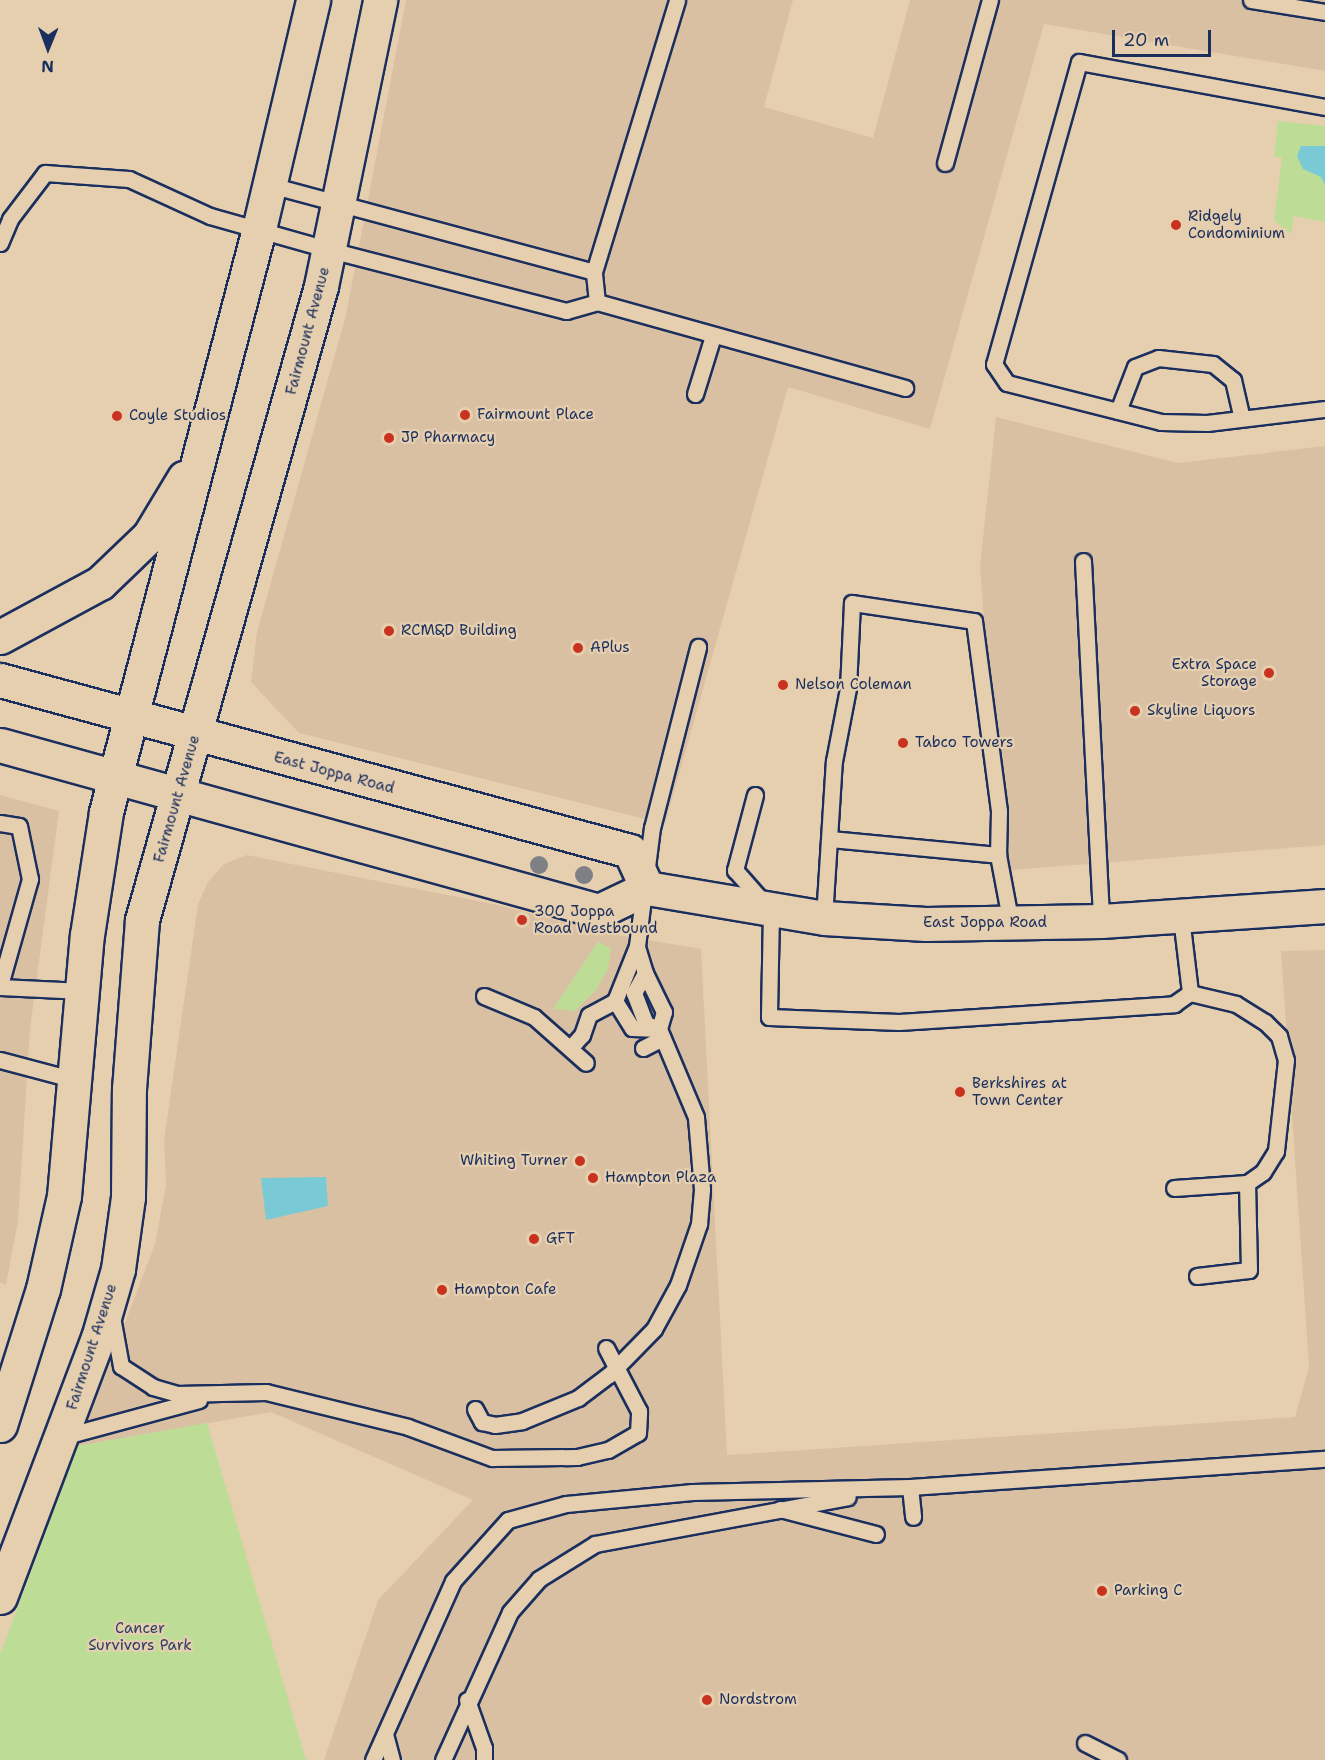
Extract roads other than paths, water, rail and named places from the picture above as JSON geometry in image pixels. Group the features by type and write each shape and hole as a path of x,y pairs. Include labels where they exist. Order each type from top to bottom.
{"main road":[{"path":"0,1425 56,1244 98,854 259,229 313,0"},
{"path":"366,0 366,74"},
{"name":"Fairmount Avenue","path":"0,1597 98,1338 118,1269 128,1197 129,1089 142,920 330,250 380,0"},
{"path":"0,637 100,583 149,536 184,477 218,389"},
{"name":"East Joppa Road","path":"0,680 195,735 630,851 647,888 771,911 824,918 1011,924 1181,917 1325,906"},
{"path":"0,745 599,911 647,888"}],"lane":[{"path":"597,302 594,272 677,0"},
{"path":"945,163 990,0"},
{"path":"1251,0 1325,12"},
{"path":"1325,107 1079,62 994,364 1007,383 1161,422 1242,418 1325,409"},
{"path":"0,243 10,219 45,173 129,179 210,216 330,250 566,311 597,302 904,388"},
{"path":"270,185 594,272"},
{"path":"694,394 713,336"},
{"path":"1118,411 1135,367 1158,358 1213,364 1233,380 1242,418"},
{"path":"1083,561 1101,921"},
{"path":"824,918 834,761 848,688 852,603 974,621 999,811 998,855 1011,924"},
{"path":"572,1046 582,1035 589,1015 615,1001 637,946 647,888 652,828 698,647"},
{"path":"755,795 735,870 771,911 769,1017 899,1022 1174,1004 1190,993 1236,1004 1279,1036 1286,1080 1276,1151 1263,1172 1247,1182 1174,1188"},
{"path":"0,823 19,826 30,879 0,986 82,991"},
{"path":"830,839 998,855"},
{"path":"1181,917 1190,993"},
{"path":"475,1409 482,1422 495,1425 522,1421 578,1398 609,1375 654,1329 678,1285 699,1224 702,1189 696,1117 661,1034 664,1012 645,973 637,946"},
{"path":"645,973 634,993 646,1024 661,1034"},
{"path":"484,996 534,1017 572,1046 586,1063"},
{"path":"615,1001 632,1028 661,1034"},
{"path":"643,1048 661,1034"},
{"path":"0,1060 75,1080"},
{"path":"1197,1276 1250,1270 1247,1182"},
{"path":"118,1269 112,1332 122,1366 153,1387 177,1394 266,1392 353,1411 492,1458 578,1457 608,1450 638,1432 639,1411 606,1348"},
{"path":"62,1437 225,1393"},
{"path":"373,1760 453,1581 508,1520 566,1504 692,1492 910,1487 1325,1459"},
{"path":"443,1760 467,1700 510,1612 549,1573 595,1544 775,1508 910,1487"},
{"path":"910,1487 913,1517"},
{"path":"775,1508 876,1534"},
{"path":"467,1700 484,1748 484,1760"},
{"path":"385,1734 392,1760"},
{"path":"1085,1743 1118,1760"}],"water":[{"path":"1301,146 1325,146 1325,185 1321,177 1303,169 1297,156"},
{"path":"326,1177 328,1206 266,1220 261,1178"}],"place":[{"name":"Ridgely Condominium","path":"1176,225"},
{"name":"Fairmount Place","path":"465,415"},
{"name":"Coyle Studios","path":"117,416"},
{"name":"JP Pharmacy","path":"389,438"},
{"name":"RCM&D Building","path":"389,631"},
{"name":"APlus","path":"578,648"},
{"name":"Extra Space Storage","path":"1269,673"},
{"name":"Nelson Coleman","path":"783,685"},
{"name":"Skyline Liquors","path":"1135,711"},
{"name":"Tabco Towers","path":"903,743"},
{"name":"300 Joppa Road Westbound","path":"522,920"},
{"name":"Berkshires at Town Center","path":"960,1092"},
{"name":"Whiting Turner","path":"580,1161"},
{"name":"Hampton Plaza","path":"593,1178"},
{"name":"GFT","path":"534,1239"},
{"name":"Hampton Cafe","path":"442,1290"},
{"name":"Parking C","path":"1102,1591"},
{"name":"Nordstrom","path":"707,1700"}],"park label":[{"name":"Cancer Survivors Park","path":"140,1636"}]}
